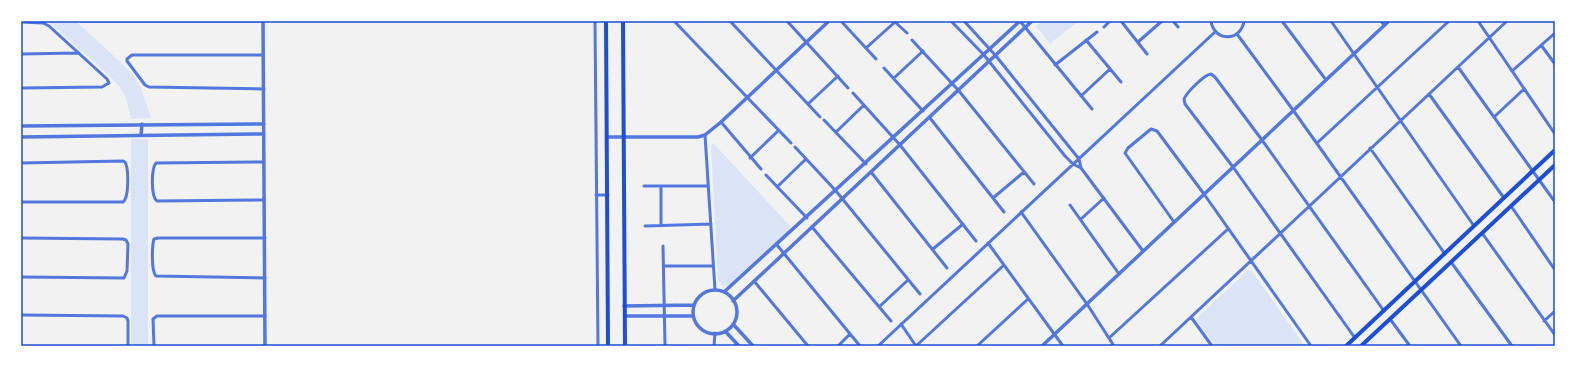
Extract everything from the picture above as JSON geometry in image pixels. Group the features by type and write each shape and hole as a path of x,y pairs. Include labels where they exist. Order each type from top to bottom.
{"main road":[{"path":"606,21 608,137 608,346"},
{"path":"623,21 625,346"},
{"path":"1346,346 1555,150"},
{"path":"1362,346 1555,165"}],"street":[{"path":"81,21 262,21 264,89 265,346"},
{"path":"595,21 598,346"},
{"path":"674,21 791,143"},
{"path":"730,21 820,117"},
{"path":"787,21 848,88"},
{"path":"608,137 690,137 705,135 721,122 829,21"},
{"path":"841,21 876,59"},
{"path":"952,21 984,55 1073,164 1081,168"},
{"path":"964,21 996,56 1079,159 1081,168 1143,251"},
{"path":"724,292 866,164 1020,21 1092,109"},
{"path":"733,301 1032,21"},
{"path":"1104,26 1110,21"},
{"path":"1121,21 1147,54"},
{"path":"1138,42 1162,21"},
{"path":"1173,21 1178,27"},
{"path":"1211,21 1215,32 1223,37 1237,34 1243,26 1244,21"},
{"path":"1282,21 1326,80"},
{"path":"1331,21 1474,226"},
{"path":"1381,21 1384,25"},
{"path":"1042,346 1389,21"},
{"path":"1317,144 1449,21"},
{"path":"1478,21 1555,134"},
{"path":"1161,346 1308,206 1507,21"},
{"path":"21,22 46,24 107,79 109,84 102,86 21,88"},
{"path":"866,48 895,22 907,33"},
{"path":"1055,65 1096,32"},
{"path":"878,346 1215,32"},
{"path":"1512,71 1555,33"},
{"path":"1237,34 1294,110 1414,282 1461,346"},
{"path":"912,40 959,91 1034,184"},
{"path":"1086,40 1121,82"},
{"path":"1541,45 1555,64"},
{"path":"894,78 923,51"},
{"path":"21,54 79,53"},
{"path":"263,55 132,55 127,59 127,61 148,87 264,89"},
{"path":"1458,67 1555,202"},
{"path":"884,68 923,111"},
{"path":"1081,96 1110,69"},
{"path":"1355,338 1233,167 1185,104 1184,99 1186,94 1207,75 1213,75 1262,140 1384,311"},
{"path":"808,104 838,76"},
{"path":"1494,117 1524,89"},
{"path":"853,93 900,145 976,241"},
{"path":"1428,94 1504,198"},
{"path":"836,132 864,105"},
{"path":"930,118 1004,212"},
{"path":"824,120 866,164"},
{"path":"721,122 750,158 761,169"},
{"path":"141,135 142,124"},
{"path":"21,126 264,124"},
{"path":"1174,222 1126,153 1128,148 1151,129 1155,129 1204,194 1311,346"},
{"path":"750,158 779,130"},
{"path":"21,137 264,134"},
{"path":"705,135 715,290"},
{"path":"795,147 842,198 920,294"},
{"path":"1370,148 1445,254"},
{"path":"777,187 806,159"},
{"path":"21,162 126,162 127,167 127,197 125,201 21,202"},
{"path":"264,162 156,163 153,168 153,197 155,201 264,200"},
{"path":"871,172 947,268"},
{"path":"993,198 1024,172"},
{"path":"766,175 807,218"},
{"path":"644,186 708,186"},
{"path":"661,186 661,225"},
{"path":"596,194 608,195"},
{"path":"1081,219 1104,198"},
{"path":"1070,205 1119,274"},
{"path":"1511,206 1555,270"},
{"path":"1021,212 1087,304 1114,346"},
{"path":"645,226 710,224"},
{"path":"933,249 963,224"},
{"path":"812,227 891,321"},
{"path":"1109,338 1228,229"},
{"path":"1482,233 1555,335"},
{"path":"21,238 123,239 126,240 128,244 128,272 126,276 122,278 21,277"},
{"path":"264,238 156,238 153,244 153,271 155,275 159,277 265,278"},
{"path":"988,243 1063,346"},
{"path":"777,245 860,346"},
{"path":"663,246 666,346"},
{"path":"1451,262 1512,346"},
{"path":"901,324 916,346 1004,265"},
{"path":"664,266 713,266"},
{"path":"879,307 908,280"},
{"path":"754,281 808,346"},
{"path":"715,290 724,292 735,305 736,315 733,324 725,331 715,334 703,330 698,326 693,316 694,305 700,296 705,292 715,290"},
{"path":"977,346 1028,299"},
{"path":"624,306 694,305"},
{"path":"1544,321 1555,311"},
{"path":"21,315 123,316 127,318 128,321 128,346"},
{"path":"154,346 153,323 155,317 160,315 265,316"},
{"path":"624,316 693,316"},
{"path":"1191,317 1212,346"},
{"path":"1390,319 1410,346"},
{"path":"733,324 753,346"},
{"path":"725,331 739,346"},
{"path":"714,346 715,334"},
{"path":"838,346 850,334"}],"shaded area":[{"path":"48,21 76,21 133,74 141,88 151,118 131,119 126,98 119,86"},
{"path":"1042,21 1078,21 1050,44 1036,26"},
{"path":"131,139 148,139 148,346 131,346"},
{"path":"713,143 792,228 728,287 722,286 718,280 711,146"},
{"path":"1248,270 1251,270 1305,346 1216,346 1197,321 1198,317"}]}
